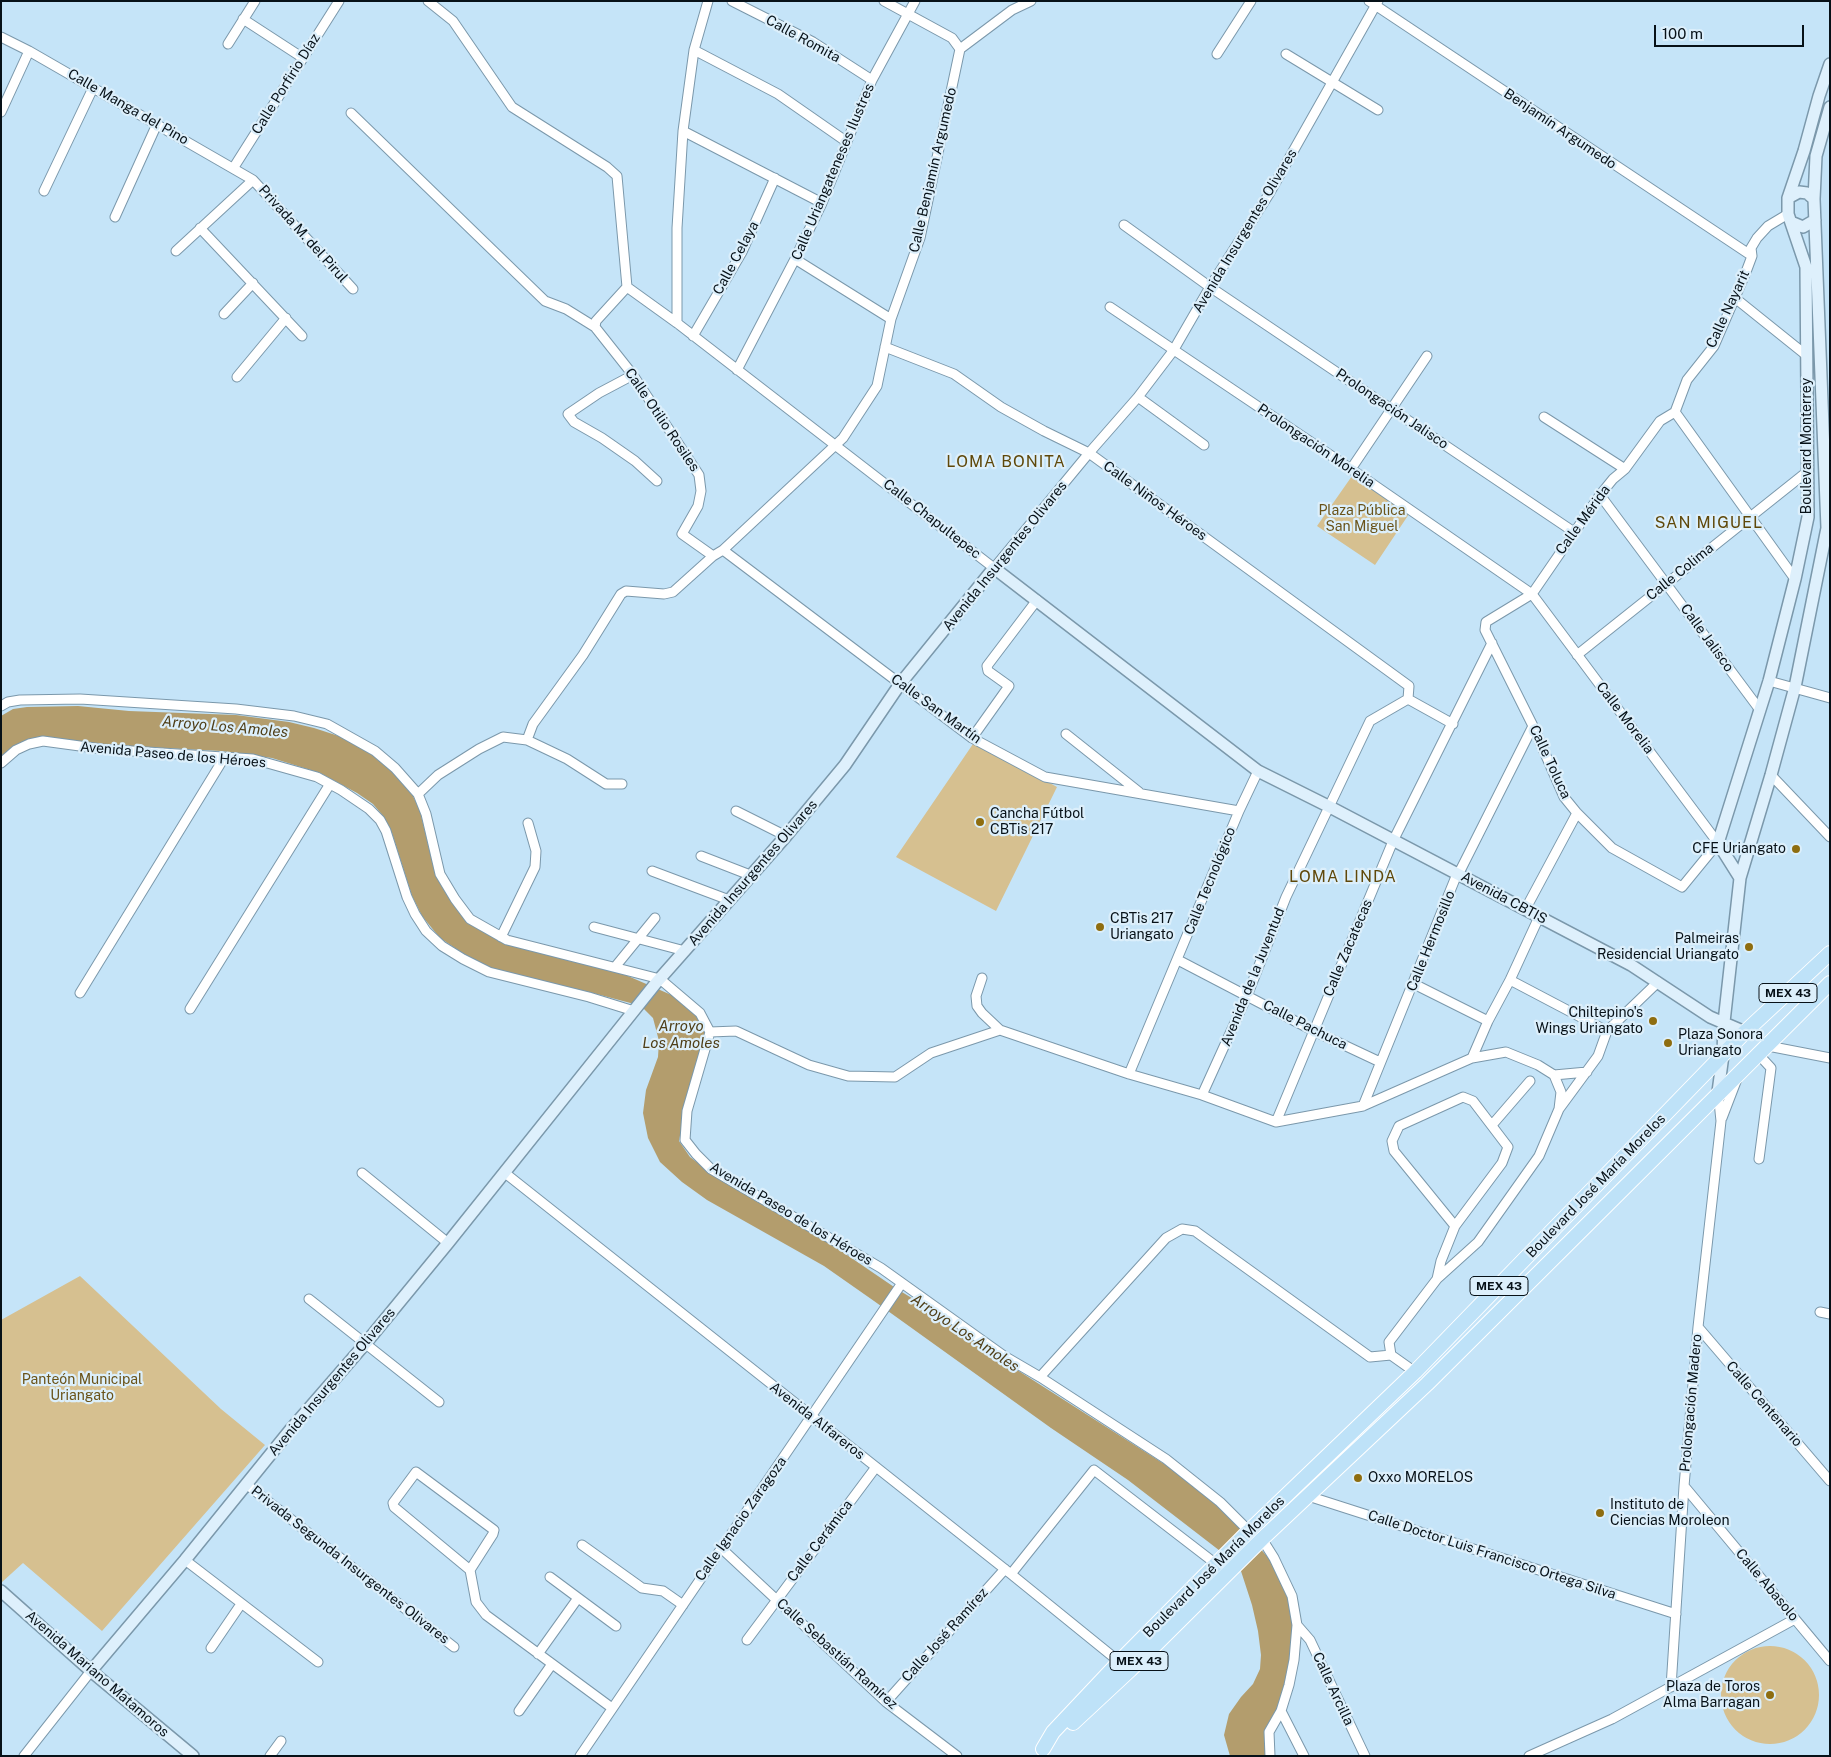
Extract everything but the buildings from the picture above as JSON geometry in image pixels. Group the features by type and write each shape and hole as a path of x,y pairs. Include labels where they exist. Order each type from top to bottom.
{"main road":[{"name":"Boulevard José María Morelos","path":"1040,1752 1054,1732 1124,1666 1223,1564 1248,1532 1415,1372 1745,1032 1830,953"},
{"name":"Boulevard José María Morelos","path":"1223,1564 1260,1541 1427,1384 1830,982"},
{"path":"1745,1032 1757,1032 1764,1037 1763,1050"},
{"path":"1723,1055 1729,1066 1740,1072"}],"street":[{"path":"228,44 255,1"},
{"name":"Calle Porfirio Díaz","path":"234,167 339,1"},
{"path":"428,1 453,21 512,107 607,167 617,176 627,287 596,321 595,327"},
{"path":"677,323 677,228 683,131 694,50 708,1"},
{"name":"Calle Romita","path":"732,1 813,42 872,80"},
{"path":"884,1 952,38 960,49 1012,10 1031,1"},
{"name":"Calle Uriangateneses Ilustres","path":"737,370 822,203 872,80 915,1"},
{"path":"1217,54 1251,1"},
{"name":"Avenida Insurgentes Olivares","path":"24,1756 91,1671 185,1560 291,1428 365,1344 448,1243 658,981 786,836 845,765 900,684 1089,453 1138,397 1173,351 1210,287 1269,194 1333,82 1374,3"},
{"name":"Benjamín Argumedo","path":"1374,3 1752,256"},
{"path":"243,20 303,58"},
{"name":"Calle Manga del Pino","path":"1,37 234,167 253,180"},
{"name":"Calle Benjamín Argumedo","path":"527,740 533,724 583,655 621,594 626,590 664,594 673,592 713,556 723,550 836,445 877,386 891,319 920,238 960,49"},
{"path":"694,50 778,94 847,142"},
{"path":"1,112 29,51"},
{"path":"1286,54 1378,110"},
{"name":"Boulevard Monterrey","path":"1718,842 1769,681 1795,579 1808,517 1806,267 1789,218 1788,198 1830,64"},
{"path":"44,191 94,88"},
{"name":"Boulevard Monterrey","path":"1718,1092 1740,878 1771,776 1794,687 1827,528 1814,198 1816,156 1830,107"},
{"name":"Calle Otilio Rosiles","path":"351,113 545,301 566,309 595,327 633,374 699,475 701,491 698,506 682,534 713,556"},
{"path":"115,217 157,124"},
{"path":"683,131 822,203"},
{"name":"Calle Celaya","path":"693,336 742,252 775,178"},
{"path":"176,251 253,180"},
{"name":"Privada M. del Pirul","path":"253,180 353,289"},
{"path":"1788,198 1799,192 1808,193 1814,198"},
{"path":"1789,218 1803,227 1815,220"},
{"name":"Calle Nayarit","path":"1675,412 1687,380 1714,346 1752,256 1752,248 1757,238 1768,226 1789,218"},
{"name":"Prolongación Jalisco","path":"1124,225 1210,287 1574,532"},
{"path":"200,228 302,336"},
{"path":"795,259 891,319"},
{"path":"224,314 253,283"},
{"name":"Calle Chapultepec","path":"627,287 677,323 1258,771"},
{"path":"1735,298 1806,355"},
{"name":"Prolongación Morelia","path":"1110,307 1351,469 1532,594"},
{"path":"237,377 286,318"},
{"name":"Calle Niños Héroes","path":"885,347 954,374 1001,407 1089,453 1408,686 1408,699"},
{"path":"1351,469 1427,356"},
{"path":"633,374 599,393 568,414 574,422 602,438 635,461 657,481"},
{"path":"1138,397 1204,446"},
{"path":"1675,412 1795,579"},
{"name":"Calle Mérida","path":"1486,622 1532,594 1600,494 1625,469 1660,421 1675,412"},
{"path":"1544,417 1625,469"},
{"name":"Calle Colima","path":"1577,655 1808,471"},
{"name":"Calle Jalisco","path":"1600,494 1760,710"},
{"name":"Calle San Martín","path":"723,550 972,738 1045,777 1239,811"},
{"name":"Calle Morelia","path":"1532,594 1718,842"},
{"path":"972,738 1009,686 988,671 987,666 1037,600"},
{"name":"Calle Toluca","path":"1486,622 1485,630 1533,726 1564,797 1612,848 1682,887 1718,842"},
{"name":"Calle Zacatecas","path":"1276,1122 1393,841 1492,643"},
{"path":"1769,681 1830,698"},
{"path":"3,704 36,699 160,704 236,709 310,719 327,724 375,751 395,768 418,794 426,814 440,874 470,920 501,937 615,967 658,981 700,1013 710,1032 736,1030 809,1065 848,1076 895,1077 931,1053 1000,1030"},
{"path":"1408,699 1453,724"},
{"name":"Avenida de la Juventud","path":"1202,1095 1247,996 1286,897 1370,721 1408,699"},
{"name":"Calle Hermosillo","path":"1363,1106 1457,874 1462,869 1533,726"},
{"path":"1066,734 1141,793"},
{"path":"418,794 438,775 479,748 503,737 527,740 567,759 606,784 622,784"},
{"name":"Avenida Paseo de los Héroes","path":"1,763 16,750 29,744 43,741 102,749 253,760 278,765 317,777 368,808 380,820 386,831 407,898 426,930 442,946 489,972 635,1009"},
{"path":"80,993 224,758"},
{"name":"Avenida CBTIS","path":"1258,771 1630,965 1710,1017 1745,1032"},
{"name":"Calle Tecnológico","path":"1129,1074 1239,811 1258,771"},
{"path":"1771,776 1830,837"},
{"path":"190,1009 330,784"},
{"path":"736,811 786,836"},
{"path":"1525,910 1577,813"},
{"path":"501,937 535,866 536,851 528,823"},
{"path":"1718,842 1740,878"},
{"path":"1727,858 1734,861 1741,860 1747,854"},
{"path":"701,856 750,876"},
{"path":"652,871 729,900"},
{"path":"1472,1058 1539,917"},
{"path":"615,967 655,918"},
{"path":"594,927 685,951"},
{"name":"Calle Pachuca","path":"1178,960 1314,1031 1380,1062"},
{"path":"982,978 976,996 977,1006 1000,1030 1129,1074 1202,1095 1276,1122 1363,1106 1472,1058 1506,1052 1538,1065 1554,1075 1561,1092 1559,1109"},
{"path":"1510,980 1607,1031"},
{"path":"1391,1355 1389,1342 1437,1279 1478,1242 1539,1156 1559,1109 1598,1056 1607,1031 1658,982"},
{"path":"1414,984 1488,1021"},
{"name":"Avenida Paseo de los Héroes","path":"710,1032 687,1111 685,1140 696,1154 712,1168 881,1268 1004,1356 1040,1377 1166,1459 1220,1502 1248,1532"},
{"path":"1763,1050 1830,1058"},
{"path":"1759,1159 1771,1068 1763,1050"},
{"path":"1554,1075 1587,1072"},
{"name":"Prolongación Madero","path":"1721,1121 1740,1072"},
{"path":"1492,1126 1530,1081"},
{"name":"Prolongación Madero","path":"1671,1687 1684,1486 1698,1327 1721,1121 1718,1092"},
{"path":"1437,1279 1440,1261 1455,1226 1502,1163 1508,1147 1473,1101 1463,1096 1399,1126 1392,1141 1394,1151 1455,1226"},
{"path":"362,1173 448,1243"},
{"name":"Avenida Alfareros","path":"505,1173 812,1418 1008,1571 1124,1666"},
{"path":"1040,1377 1166,1238 1182,1229 1195,1231 1370,1357 1391,1355 1415,1372"},
{"name":"Calle Ignacio Zaragoza","path":"580,1756 682,1604 812,1418 901,1284"},
{"path":"309,1299 439,1402"},
{"name":"Calle Centenario","path":"1698,1327 1830,1480"},
{"name":"Calle Cerámica","path":"746,1640 876,1467"},
{"name":"Calle José Ramírez","path":"886,1702 1008,1571 1094,1470 1223,1564"},
{"path":"470,1570 494,1530 416,1472 393,1503 394,1507 470,1570 476,1602 486,1614 612,1708"},
{"name":"Privada Segunda Insurgentes Olivares","path":"246,1484 454,1647"},
{"path":"1296,1486 1308,1496"},
{"name":"Calle Abasolo","path":"1684,1486 1830,1661"},
{"name":"Calle Doctor Luis Francisco Ortega Silva","path":"1308,1496 1676,1614"},
{"path":"1260,1541 1274,1558 1292,1596 1297,1625 1294,1660 1289,1685 1281,1711 1269,1732 1270,1756"},
{"path":"582,1545 642,1588 663,1591 682,1604"},
{"name":"Calle Sebastián Ramírez","path":"721,1548 886,1702 957,1756"},
{"path":"185,1560 318,1662"},
{"path":"550,1577 616,1626"},
{"name":"Avenida Mariano Matamoros","path":"1,1591 91,1671 193,1756"},
{"path":"538,1654 578,1598"},
{"path":"211,1648 242,1604"},
{"path":"1529,1756 1612,1719 1795,1618"},
{"name":"Calle Arcilla","path":"1297,1625 1310,1640 1365,1756"},
{"path":"519,1711 552,1664"},
{"path":"1281,1711 1304,1756"},
{"path":"270,1756 281,1741"}],"green space":[{"name":"Plaza Pública San Miguel","path":"1352,476 1409,514 1375,565 1317,526"},
{"name":"Cancha Fútbol CBTis 217","path":"975,741 1057,787 996,911 896,857"},
{"name":"Panteón Municipal Uriangato","path":"80,1276 221,1409 265,1445 102,1631 23,1563 1,1583 1,1320"},
{"name":"Plaza de Toros Alma Barragan","path":"1770,1646 1789,1650 1805,1660 1815,1676 1819,1695 1815,1714 1805,1730 1789,1740 1770,1744 1751,1740 1735,1730 1725,1714 1721,1695 1725,1676 1735,1660 1751,1650"}],"water":[{"name":"Arroyo Los Amoles","path":"78,706 129,711 236,715 289,722 351,740 370,750 389,768 413,796 420,811 435,873 468,923 503,942 612,969 676,997 697,1015 702,1023 705,1034 685,1109 679,1141 690,1157 706,1169 825,1240 897,1289 946,1319 1000,1359 1197,1485 1245,1532 1276,1566 1290,1595 1293,1614 1292,1658 1268,1756 1230,1756 1224,1735 1229,1714 1253,1684 1260,1669 1261,1655 1258,1631 1240,1568 1128,1480 1051,1428 824,1266 707,1200 682,1182 660,1162 648,1138 643,1113 646,1090 658,1057 659,1041 653,1018 644,1009 638,1005 490,968 440,938 422,916 412,896 392,833 384,817 373,804 357,793 320,773 272,758 221,751 86,744 49,738 1,758 1,716 13,709 27,707"}],"place":[{"name":"Cancha Fútbol CBTis 217","path":"980,822"},
{"name":"CFE Uriangato","path":"1796,849"},
{"name":"CBTis 217 Uriangato","path":"1100,927"},
{"name":"Palmeiras Residencial Uriangato","path":"1749,947"},
{"name":"Chiltepino's Wings Uriangato","path":"1653,1021"},
{"name":"Plaza Sonora Uriangato","path":"1668,1043"},
{"name":"Oxxo MORELOS","path":"1358,1478"},
{"name":"Instituto de Ciencias Moroleon","path":"1600,1513"},
{"name":"Plaza de Toros Alma Barragan","path":"1770,1695"}],"district":[{"name":"LOMA BONITA","path":"1006,462"},
{"name":"SAN MIGUEL","path":"1709,523"},
{"name":"LOMA LINDA","path":"1343,877"}]}
